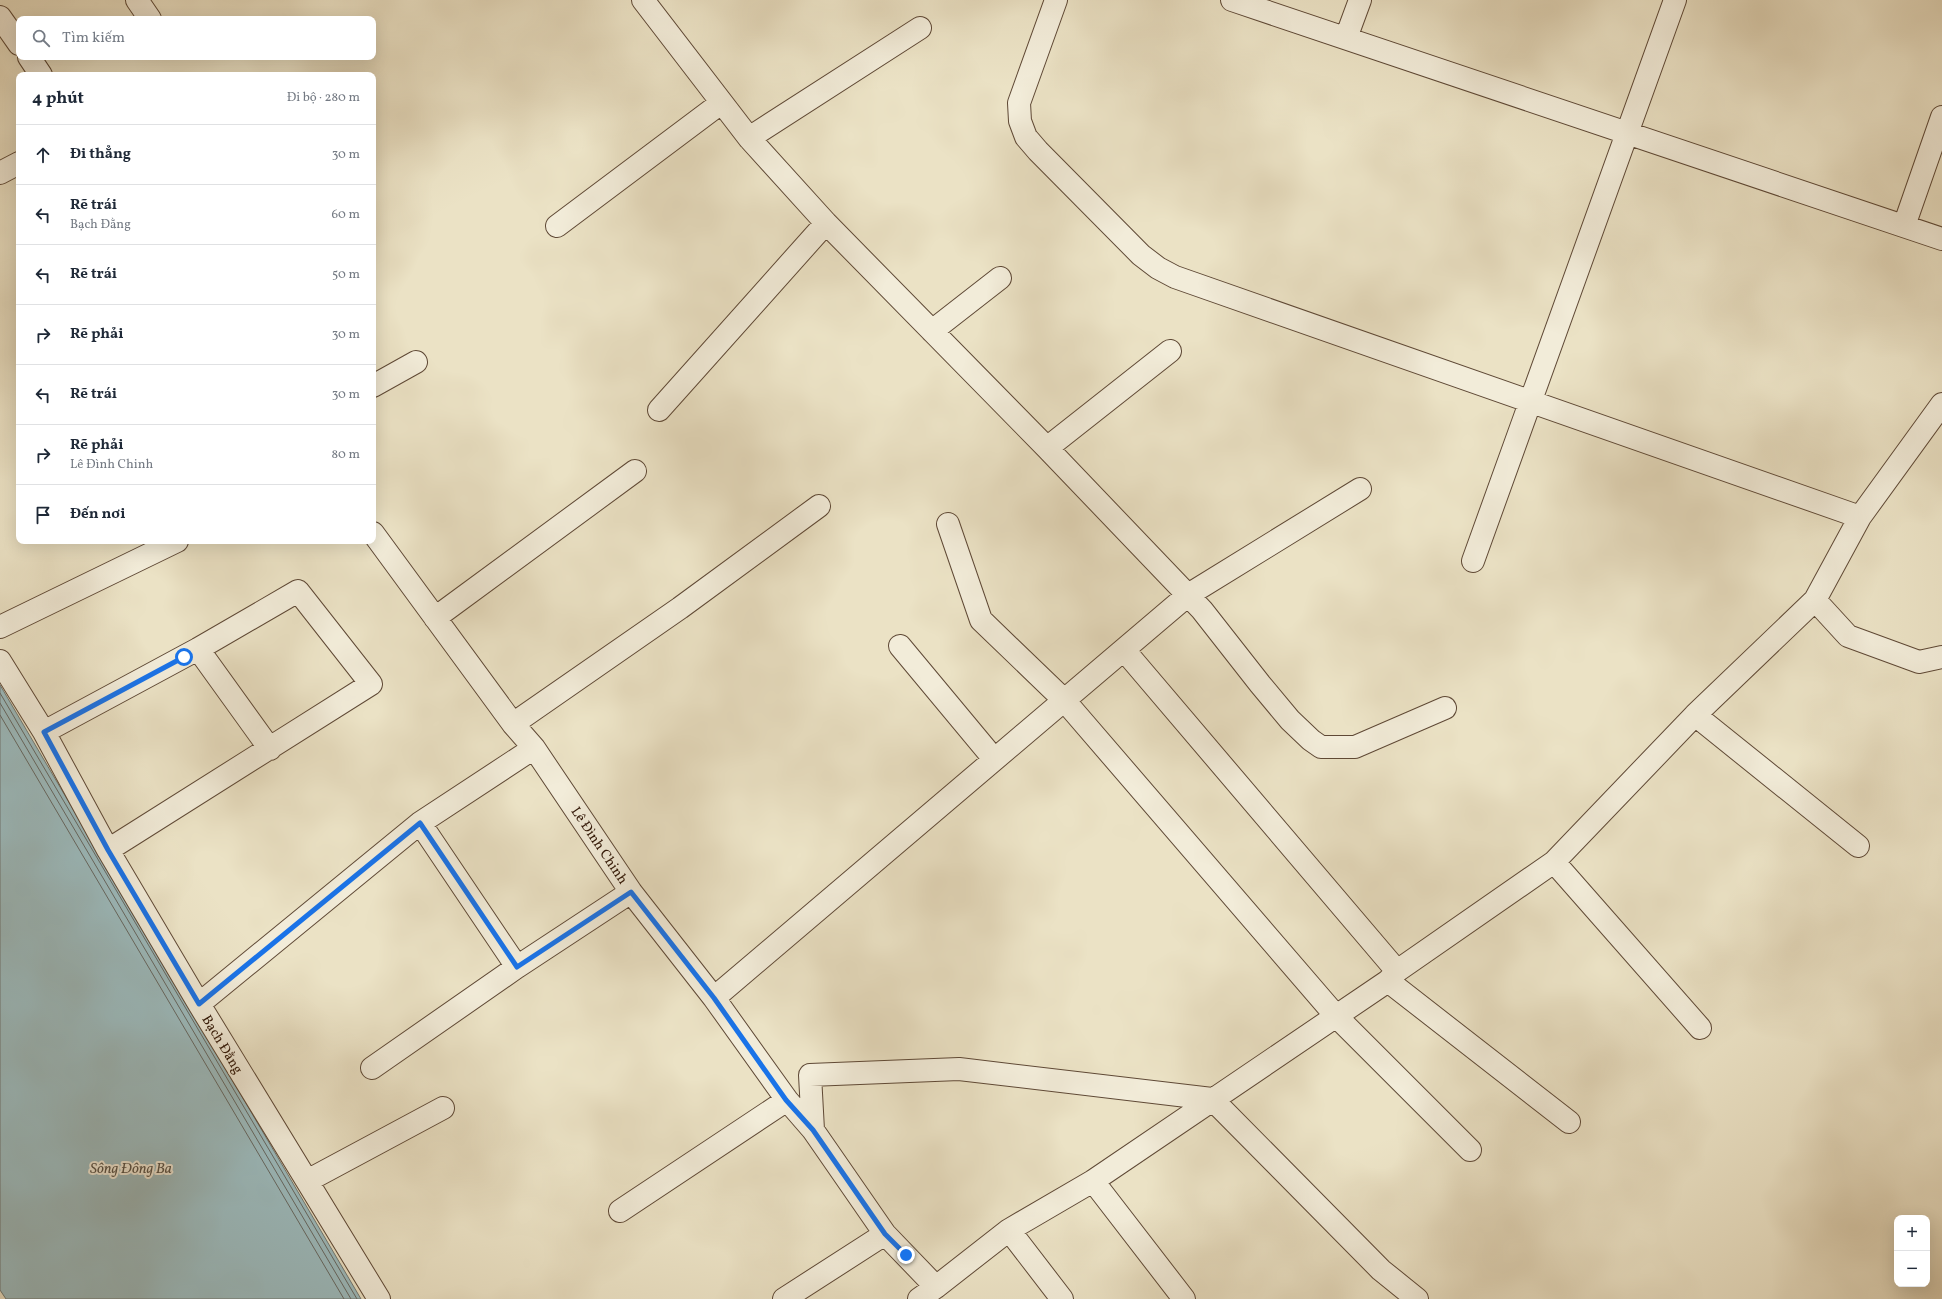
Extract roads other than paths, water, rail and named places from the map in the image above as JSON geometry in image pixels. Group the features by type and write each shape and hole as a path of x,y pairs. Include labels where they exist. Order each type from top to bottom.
{"street":[{"path":"137,0 148,16"},
{"path":"643,0 749,138 826,223 1047,448 1202,610 1290,720 1321,747 1355,747 1445,708"},
{"path":"1056,0 1019,103 1020,121 1026,137 1038,151 1141,254 1158,268 1175,277 1860,517"},
{"path":"1232,0 1942,239"},
{"path":"1346,38 1360,0"},
{"path":"1473,560 1675,0"},
{"path":"0,17 16,40"},
{"path":"749,138 920,28"},
{"path":"30,60 39,72"},
{"path":"557,226 721,103"},
{"path":"1904,226 1942,117"},
{"path":"0,173 16,165"},
{"path":"659,410 826,223"},
{"path":"932,331 1000,278"},
{"path":"1047,448 1170,351"},
{"path":"376,384 416,362"},
{"path":"927,1293 1009,1230 1093,1181 1336,1016 1554,862 1695,715 1815,600 1860,517 1942,404"},
{"path":"435,618 635,471"},
{"path":"714,998 1188,595 1360,489"},
{"path":"513,724 680,608 819,506"},
{"path":"948,524 981,620 1064,700 1336,1016 1470,1150"},
{"name":"Lê Đình Chinh","path":"376,536 513,724 534,748 631,892 714,998 786,1100 813,1130 927,1293"},
{"path":"0,627 171,544"},
{"path":"44,732 198,649 298,591 371,684 108,850"},
{"path":"1815,600 1848,636 1919,662 1942,657"},
{"path":"900,646 994,759"},
{"path":"198,649 270,749"},
{"path":"1124,650 1393,976 1569,1122"},
{"name":"Bạch Đằng","path":"0,662 44,732 108,850 199,1004 379,1299"},
{"path":"1695,715 1858,846"},
{"path":"199,1004 420,823 534,748"},
{"path":"420,823 517,967"},
{"path":"1554,862 1700,1028"},
{"path":"372,1068 517,967 631,892"},
{"path":"813,1130 810,1075 959,1069 1212,1099 1381,1270 1417,1299"},
{"path":"620,1211 786,1100"},
{"path":"307,1181 443,1108"},
{"path":"1093,1181 1184,1299"},
{"path":"1009,1230 1062,1299"},
{"path":"784,1299 885,1234"}],"water":[{"name":"Sông Đông Ba","path":"0,685 361,1299 6,1299 0,1290"}]}
